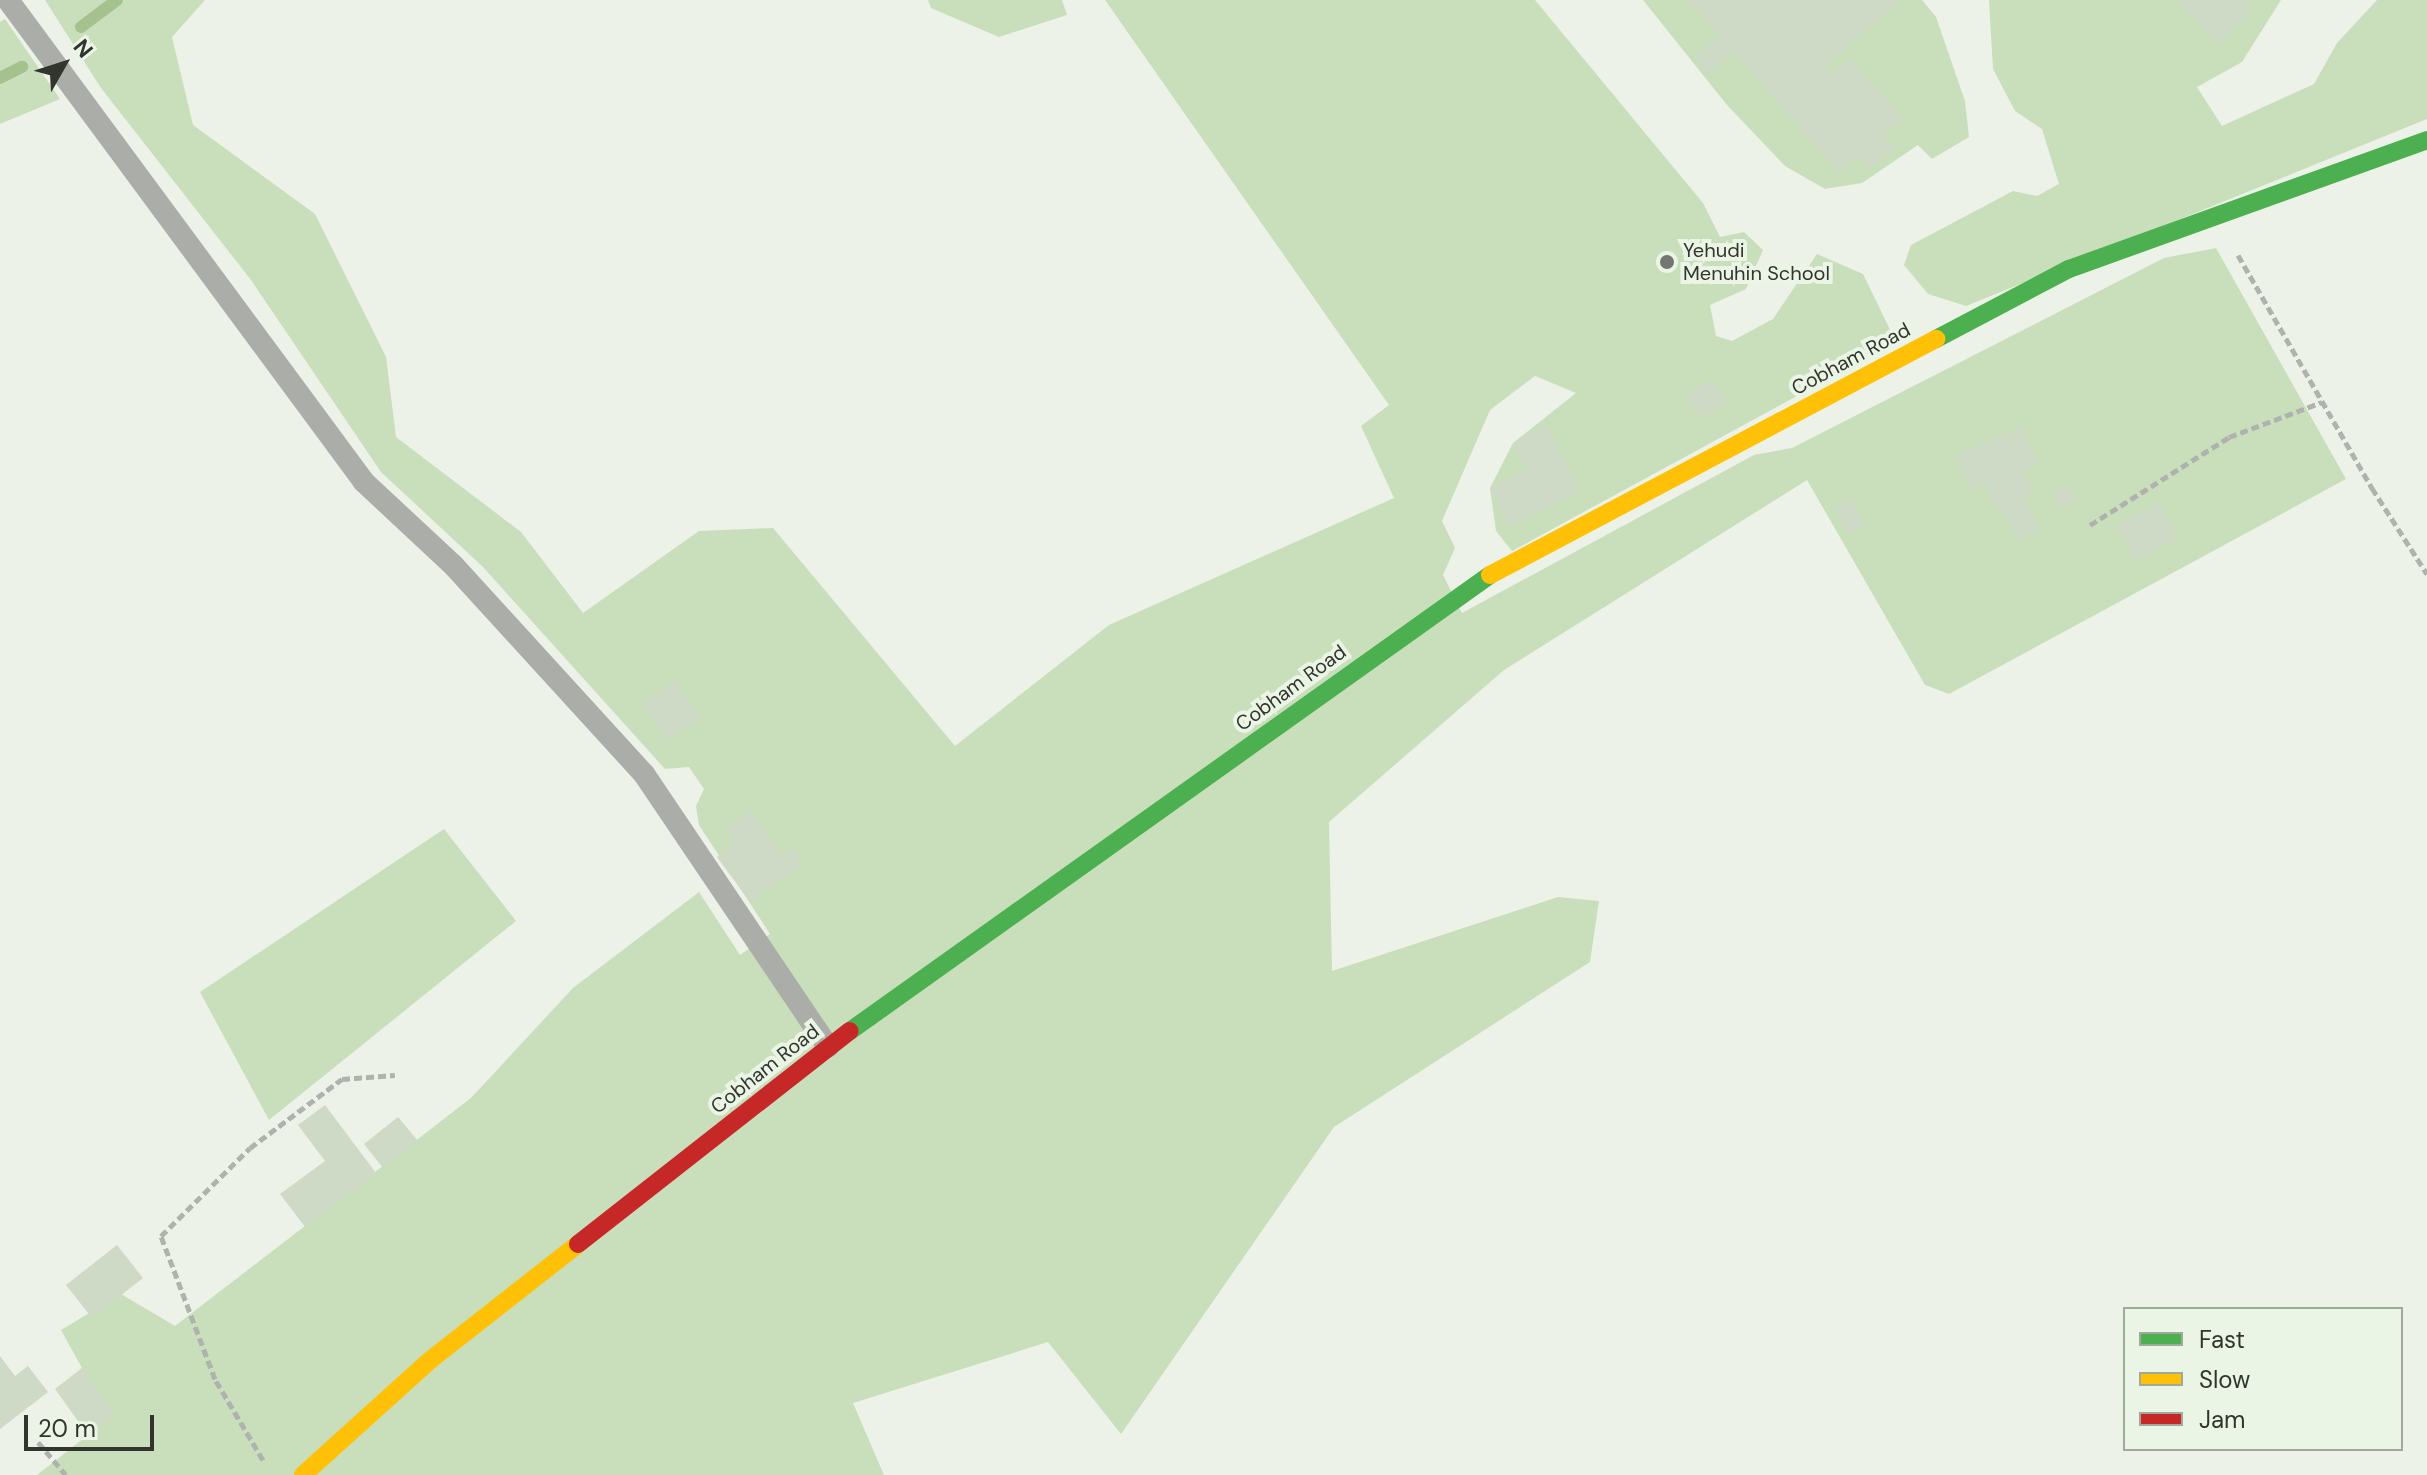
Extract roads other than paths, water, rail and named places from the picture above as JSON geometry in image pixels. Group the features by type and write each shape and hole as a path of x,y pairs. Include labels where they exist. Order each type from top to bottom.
{"street":[{"name":"Cobham Road","path":"303,1475 429,1361 828,1047 1479,581 2069,269 2214,212 2427,140"}],"lane":[{"path":"8,0 364,482 454,566 644,774 828,1047"}],"waterway":[{"path":"81,27 117,0"},
{"path":"0,78 22,67"}],"place":[{"name":"Yehudi Menuhin School","path":"1667,262"}]}
